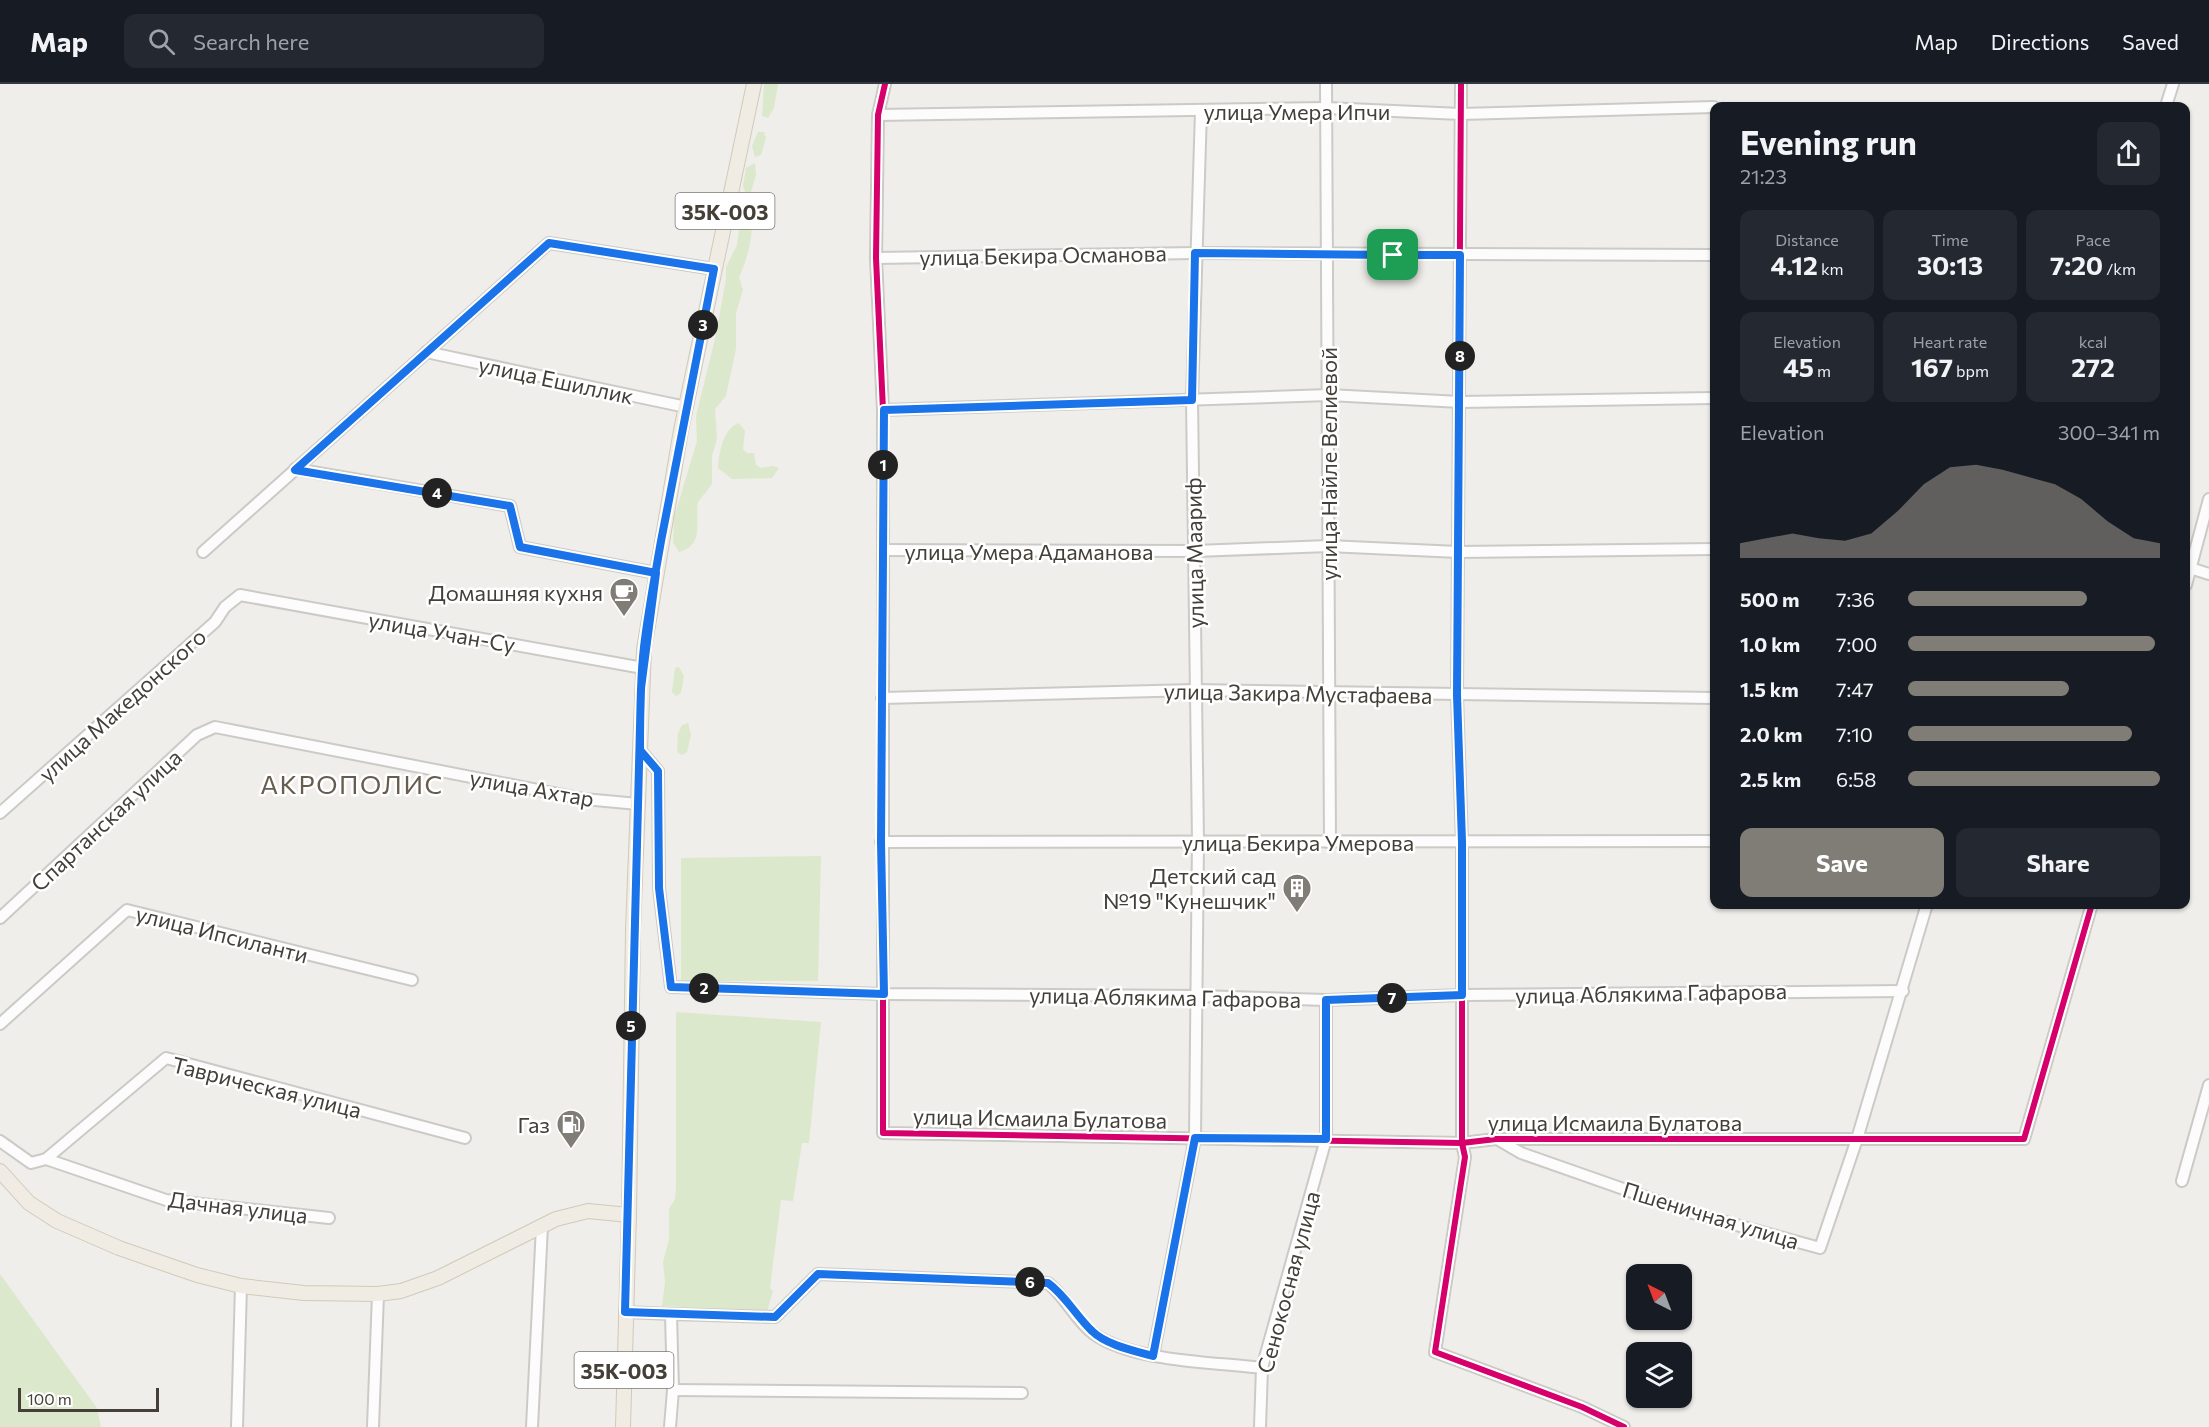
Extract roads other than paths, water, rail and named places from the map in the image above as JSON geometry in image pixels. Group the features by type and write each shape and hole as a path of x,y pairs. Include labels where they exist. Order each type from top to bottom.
{"main road":[{"name":"35К-003","path":"623,1427 629,1215 632,941 643,668 656,573 686,407 754,84"},
{"path":"0,1171 29,1203 57,1221 118,1248 197,1275 241,1286 304,1293 378,1294 401,1291 438,1278 556,1219 588,1211 629,1215"}],"street":[{"path":"884,994 881,842 884,410 876,258 878,115 885,84"},
{"name":"улица Найле Велиевой","path":"1326,84 1330,843"},
{"path":"1461,84 1457,695 1462,842 1462,1143 1465,1157 1435,1352 1582,1407 1623,1427"},
{"path":"2167,102 2173,84"},
{"name":"улица Умера Ипчи","path":"878,115 1326,108 1461,114 1710,107"},
{"name":"улица Маариф","path":"1153,1356 1195,1138 1198,842 1195,690 1196,551 1192,400 1201,111"},
{"path":"203,552 549,243 714,269"},
{"name":"улица Бекира Османова","path":"876,258 1195,253 1710,255"},
{"name":"улица Ешиллик","path":"426,352 686,407"},
{"path":"884,410 1329,395 1460,402 1710,398"},
{"path":"295,470 510,506 520,547 656,573"},
{"path":"2209,499 2190,568 2209,574"},
{"name":"улица Умера Адаманова","path":"883,550 1196,551 1328,546 1458,552 1710,549"},
{"name":"улица Учан-Су","path":"240,595 643,668"},
{"name":"улица Македонского","path":"0,813 215,622 232,599 240,595"},
{"name":"улица Закира Мустафаева","path":"882,698 1195,690 1710,698"},
{"name":"улица Ахтар","path":"215,727 584,799 638,804"},
{"name":"Спартанская улица","path":"0,918 197,735 215,727"},
{"name":"улица Аблякима Гафарова","path":"640,750 658,771 659,888 671,987 884,994 1198,996 1326,1000 1462,995 1903,991"},
{"name":"улица Бекира Умерова","path":"881,842 1710,841"},
{"path":"1857,1139 1927,909"},
{"name":"улица Исмаила Булатова","path":"884,994 883,1133 1462,1143 1496,1139 2024,1139 2091,909"},
{"name":"улица Ипсиланти","path":"0,1024 127,910 412,980"},
{"path":"1326,1000 1326,1139"},
{"name":"Таврическая улица","path":"46,1159 166,1058 465,1138"},
{"path":"2182,1181 2209,1085"},
{"name":"Сенокосная улица","path":"1260,1427 1262,1368 1326,1139"},
{"name":"Пшеничная улица","path":"1496,1139 1521,1153 1689,1212 1820,1248 1857,1139"},
{"path":"0,1141 31,1163 46,1159"},
{"name":"Дачная улица","path":"46,1159 166,1200 329,1218"},
{"path":"532,1427 542,1226"},
{"path":"625,1312 775,1317 818,1274 1048,1283 1060,1292 1094,1334 1134,1351 1153,1356 1262,1368"},
{"path":"237,1427 241,1286"},
{"path":"373,1427 378,1294"},
{"path":"670,1427 673,1390 671,1314"},
{"path":"673,1390 1022,1393"}],"place":[{"name":"Домашняя кухня","path":"624,618"},
{"name":"Детский сад №19 \"Кунешчик\"","path":"1297,914"},
{"name":"Газ","path":"571,1150"}],"district":[{"name":"АКРОПОЛИС","path":"352,783"}]}
